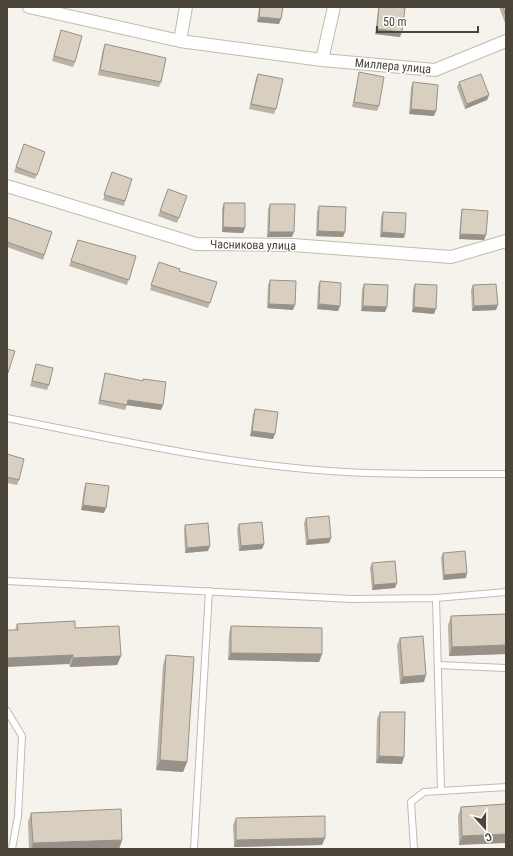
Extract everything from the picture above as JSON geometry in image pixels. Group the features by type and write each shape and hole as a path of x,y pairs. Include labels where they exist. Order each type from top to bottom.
{"street":[{"name":"Миллера улица","path":"29,7 180,41 322,60 435,70 506,41"},
{"path":"180,41 186,7"},
{"path":"322,60 334,7"},
{"name":"Часникова улица","path":"7,186 196,244 293,245 451,257 506,241"}],"lane":[{"path":"7,418 135,443 246,462 345,472 506,474"},
{"path":"7,581 352,599 436,598 506,592"},
{"path":"194,849 209,591"},
{"path":"436,598 441,790"},
{"path":"438,665 506,668"},
{"path":"7,711 22,736 18,816 12,849"},
{"path":"414,849 410,802 424,792 506,787"}],"building":[{"path":"260,7 283,7 281,19 259,17"},
{"path":"379,7 405,8 402,32 377,29"},
{"path":"503,7 506,7 506,16"},
{"path":"61,30 82,36 75,62 54,56"},
{"path":"105,44 166,58 161,82 100,70"},
{"path":"359,72 384,77 379,106 354,102"},
{"path":"258,74 283,79 276,109 251,104"},
{"path":"481,74 489,95 467,104 459,82"},
{"path":"413,82 438,85 436,111 411,109"},
{"path":"24,144 45,152 37,175 16,167"},
{"path":"112,172 132,179 125,201 104,195"},
{"path":"168,189 187,196 179,218 160,211"},
{"path":"224,203 245,203 245,228 223,227"},
{"path":"270,204 295,204 294,232 269,232"},
{"path":"319,206 346,207 345,232 318,231"},
{"path":"462,209 488,211 486,235 460,234"},
{"path":"383,212 406,213 405,234 382,232"},
{"path":"7,217 52,232 44,255 7,242"},
{"path":"78,240 136,256 129,280 71,261"},
{"path":"159,262 180,269 179,271 217,282 210,303 151,285"},
{"path":"270,280 296,281 295,305 269,304"},
{"path":"320,281 341,283 340,306 319,304"},
{"path":"364,284 388,285 387,307 363,306"},
{"path":"415,284 437,285 436,309 414,307"},
{"path":"496,284 498,305 474,306 473,285"},
{"path":"7,349 15,351 8,373 7,372"},
{"path":"36,364 53,368 49,385 32,381"},
{"path":"105,373 143,381 143,379 166,382 163,405 128,400 127,405 100,400"},
{"path":"255,409 278,412 275,434 252,431"},
{"path":"7,454 24,459 19,480 7,477"},
{"path":"86,483 109,486 106,508 83,505"},
{"path":"329,516 331,538 308,540 306,518"},
{"path":"262,522 264,544 241,546 239,524"},
{"path":"208,523 210,546 187,548 185,525"},
{"path":"465,551 467,573 444,575 443,553"},
{"path":"395,561 397,583 374,585 372,563"},
{"path":"506,614 506,645 452,647 451,616"},
{"path":"75,621 75,628 119,626 121,656 73,658 73,655 7,658 7,630 18,630 17,624"},
{"path":"231,626 322,628 322,654 231,653"},
{"path":"423,636 426,675 403,677 400,638"},
{"path":"166,655 194,657 187,762 160,760"},
{"path":"380,712 405,712 404,757 379,756"},
{"path":"506,804 506,834 462,836 461,807"},
{"path":"121,809 122,840 33,843 31,813"},
{"path":"325,816 325,838 236,840 236,818"}]}
